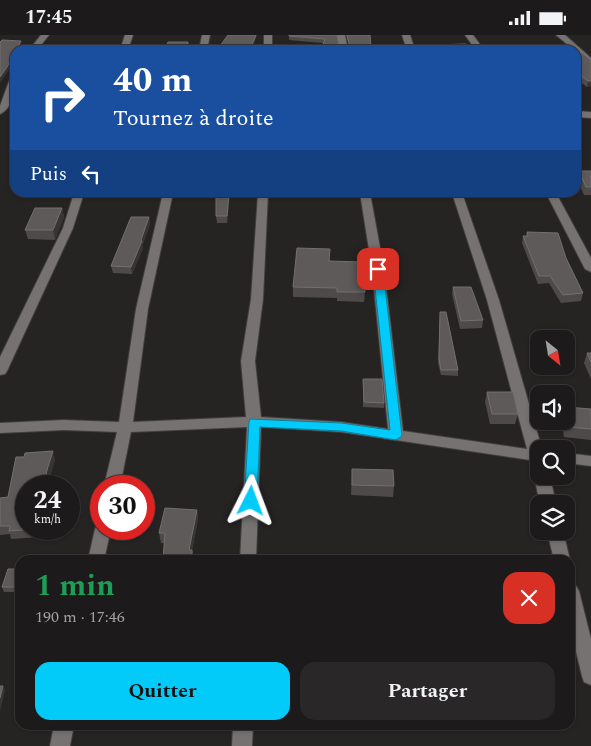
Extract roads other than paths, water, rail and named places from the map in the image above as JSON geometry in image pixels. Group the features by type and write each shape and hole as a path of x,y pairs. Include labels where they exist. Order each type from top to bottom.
{"street":[{"path":"560,35 571,45"},
{"path":"581,53 591,62"},
{"path":"1,109 10,87"},
{"path":"0,371 68,228 78,197"},
{"path":"114,475 125,427 142,309 167,197"},
{"path":"248,555 254,422 248,361 257,299 263,197"},
{"path":"366,197 378,269 396,436"},
{"path":"459,197 493,300 533,440"},
{"path":"553,197 591,269"},
{"path":"0,428 64,425 125,427 254,422 341,427 530,458"},
{"path":"575,459 591,461"},
{"path":"97,555 101,540"},
{"path":"557,540 561,555"},
{"path":"575,611 591,676"},
{"path":"60,746 63,730"},
{"path":"242,746 243,730"}]}
